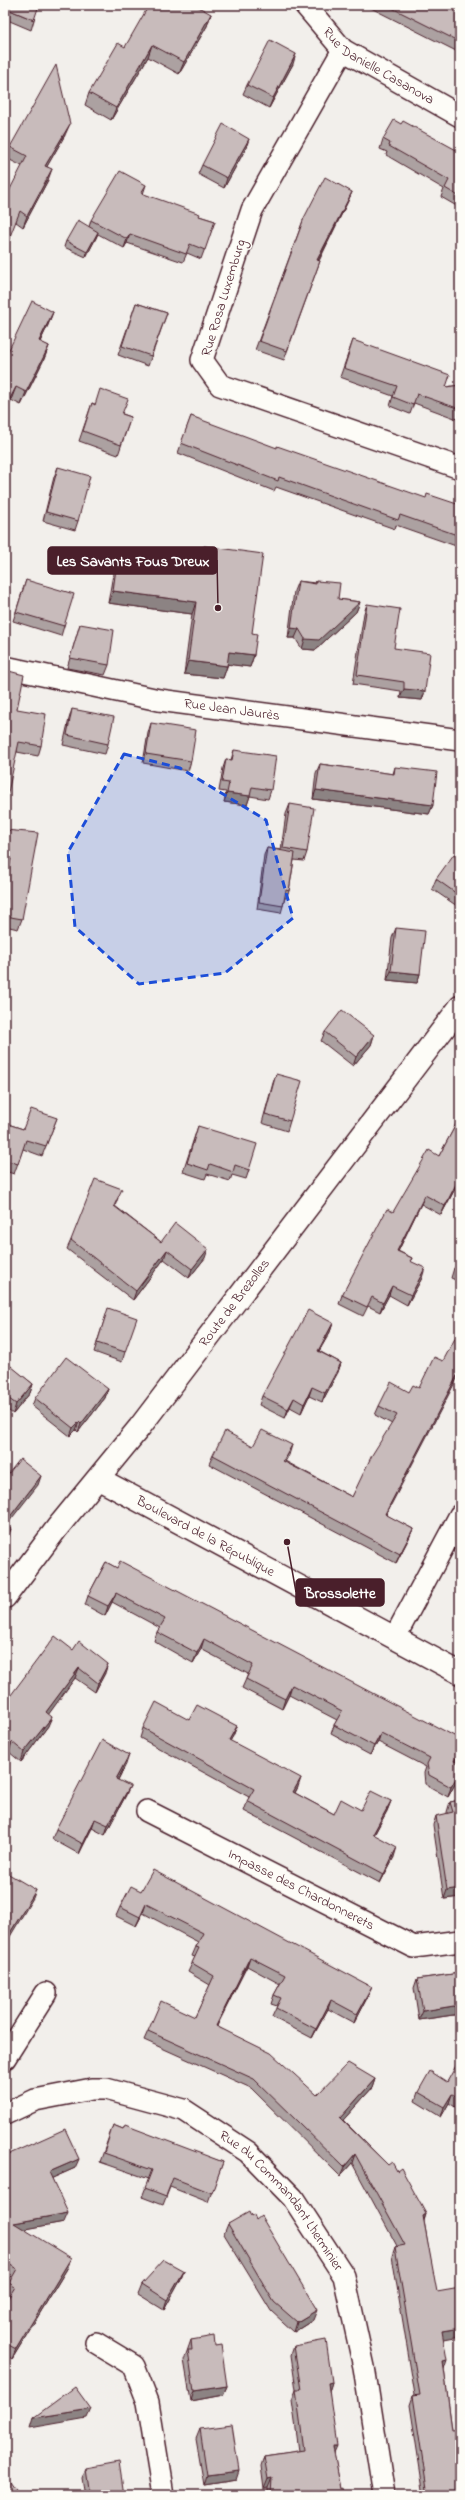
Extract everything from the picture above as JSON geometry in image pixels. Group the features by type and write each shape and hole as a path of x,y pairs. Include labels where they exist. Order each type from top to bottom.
{"main road":[{"name":"Route de Brezolles","path":"5,1597 57,1528 99,1479 460,1007"},
{"name":"Boulevard de la République","path":"99,1479 460,1673"}],"street":[{"name":"Rue Danielle Casanova","path":"305,5 343,50 460,116"},
{"name":"Rue Rosa Luxemburg","path":"343,50 252,210 202,360 220,385 460,468"},
{"name":"Rue Jean Jaurès","path":"5,667 159,700 460,740"},
{"path":"395,1638 460,1515"},
{"name":"Impasse des Chardonnerets","path":"147,1811 414,1947 460,1941"},
{"path":"5,2058 46,1993"},
{"name":"Rue du Commandant Lherminier","path":"5,2114 34,2100 92,2089 106,2089 184,2110 248,2152 293,2198 344,2276 364,2367 384,2495"},
{"path":"96,2343 134,2366 148,2402 163,2495"}],"highlighted area":[{"path":"124,754 180,768 266,820 293,918 225,973 139,984 75,927 68,852"}],"building":[{"path":"6,5 39,5 34,20 5,8"},
{"path":"149,5 195,5 211,14 184,62 152,45 116,108 89,93 118,43 125,47"},
{"path":"386,5 448,5 460,12 460,42"},
{"path":"270,40 296,54 273,98 247,85"},
{"path":"56,65 70,124 45,166 52,169 27,216 20,211 5,249 5,199 27,156 10,147"},
{"path":"394,120 401,124 403,121 460,152 460,197 445,188 449,180 389,146 390,143 383,139"},
{"path":"223,124 249,139 227,178 202,165"},
{"path":"120,171 146,185 141,193 200,214 199,216 215,221 205,250 190,244 186,254 130,234 127,239 91,220"},
{"path":"325,177 352,192 317,260 320,261 287,351 259,341 304,218"},
{"path":"78,220 98,232 87,252 66,241"},
{"path":"32,301 53,312 39,341 49,346 26,392 16,387 5,408 5,358"},
{"path":"136,303 167,313 151,356 122,346"},
{"path":"353,340 450,375 446,387 460,385 460,409 417,394 413,405 393,397 397,386 344,368"},
{"path":"100,389 128,399 122,414 131,417 121,445 83,431 92,403 95,405"},
{"path":"191,416 277,448 277,446 426,498 427,494 460,505 460,536 400,515 398,520 279,477 278,481 181,443"},
{"path":"58,467 90,476 78,521 46,512"},
{"path":"204,546 263,554 252,633 257,634 254,655 229,652 227,666 188,661 196,602 113,591 117,561 201,572"},
{"path":"26,580 74,594 64,626 16,612"},
{"path":"298,581 316,584 316,581 340,583 338,599 360,602 319,640 305,639 299,629 291,628"},
{"path":"367,604 400,609 394,648 430,653 425,691 404,689 404,682 357,675"},
{"path":"80,624 114,630 109,665 70,658"},
{"path":"5,670 24,675 17,709 46,714 41,746 19,742 5,806"},
{"path":"72,709 114,717 108,744 67,735"},
{"path":"151,723 196,730 191,761 146,754"},
{"path":"234,750 276,756 271,790 252,787 250,796 227,793 229,783 222,782 226,759 232,760"},
{"path":"320,764 394,774 395,767 437,772 433,805 316,790"},
{"path":"290,804 314,808 307,852 283,848"},
{"path":"5,830 38,833 22,919 5,916 5,888 11,859 5,857"},
{"path":"267,848 295,853 289,891 286,890 283,906 259,902"},
{"path":"454,854 460,858 460,896 436,879"},
{"path":"396,928 425,931 420,974 391,971"},
{"path":"342,1010 374,1035 356,1057 325,1032"},
{"path":"276,1074 302,1081 290,1121 265,1114"},
{"path":"31,1109 57,1118 46,1146 26,1140 18,1164 5,1160 5,1123 23,1129"},
{"path":"460,1117 460,1179 459,1178 445,1206 425,1195 397,1251 412,1258 410,1261 425,1268 411,1295 392,1286 383,1303 372,1297 367,1307 342,1295 387,1209 393,1212 429,1150 439,1156"},
{"path":"198,1126 257,1144 249,1170 235,1165 233,1172 210,1164 208,1170 187,1163"},
{"path":"95,1179 122,1189 114,1206 161,1242 175,1223 208,1249 192,1269 167,1250 136,1291 71,1240"},
{"path":"460,1262 460,1271 454,1268"},
{"path":"108,1308 137,1318 125,1352 97,1343"},
{"path":"308,1310 333,1323 318,1351 341,1363 325,1393 312,1387 304,1404 294,1398 288,1409 262,1396"},
{"path":"460,1329 460,1370 385,1514 413,1529 400,1554 213,1455 225,1431 253,1446 262,1430 292,1445 283,1461 352,1497 372,1455 397,1415 379,1406 391,1382 409,1392 413,1385 419,1388 434,1357 443,1361"},
{"path":"66,1357 108,1389 81,1424 79,1422 73,1428 35,1398"},
{"path":"5,1362 33,1384 16,1404 5,1396"},
{"path":"20,1459 41,1476 5,1523 5,1478"},
{"path":"5,1524 11,1529 5,1535"},
{"path":"120,1561 460,1739 460,1751 454,1761 460,1764 460,1771 451,1787 429,1775 427,1764 430,1758 381,1733 374,1746 334,1725 342,1711 292,1685 285,1699 265,1689 246,1679 253,1665 204,1639 197,1653 157,1632 165,1619 116,1593 108,1606 88,1596 106,1562 117,1568"},
{"path":"55,1636 73,1650 79,1641 108,1664 98,1683 79,1668 46,1712 52,1717 24,1752 12,1742 5,1751 5,1703"},
{"path":"156,1702 189,1720 197,1705 237,1726 229,1740 301,1778 293,1792 334,1814 341,1799 361,1810 371,1791 391,1801 373,1834 397,1847 384,1874 247,1801 254,1789 143,1728"},
{"path":"102,1740 129,1755 116,1779 130,1786 108,1825 95,1819 83,1844 56,1829"},
{"path":"460,1800 460,1888 447,1890 436,1816 453,1812 450,1802"},
{"path":"153,1870 372,1987 357,2014 331,2000 316,2029 276,2008 281,1998 274,1995 285,1975 250,1957 216,2026 271,2053 317,2095 348,2063 375,2079 340,2118 388,2165 392,2162 397,2171 401,2168 426,2214 423,2216 437,2292 460,2288 460,2328 442,2331 447,2360 443,2361 452,2430 460,2429 460,2459 457,2459 460,2495 428,2495 413,2396 420,2395 395,2247 405,2245 355,2154 344,2167 254,2079 148,2031 161,2001 195,2017 214,1976 192,1963 199,1948 196,1947 203,1933 146,1904 140,1917 120,1907 131,1886 141,1891"},
{"path":"7,1873 36,1890 5,1941 5,1876"},
{"path":"460,1973 460,2005 423,2011 417,1979"},
{"path":"458,2062 460,2063 460,2098 452,2094 444,2107 418,2092 430,2071 447,2082"},
{"path":"113,2125 123,2129 125,2125 223,2162 212,2193 173,2178 166,2196 145,2188 152,2170 104,2153"},
{"path":"65,2129 79,2159 49,2172 68,2213 14,2223 71,2258 16,2349 5,2343 5,2303 15,2287 9,2283 17,2269 7,2263 5,2258 5,2156"},
{"path":"249,2212 251,2217 254,2215 256,2220 261,2216 317,2310 297,2322 274,2302 228,2224"},
{"path":"164,2260 184,2271 167,2300 142,2284"},
{"path":"214,2336 215,2346 221,2345 227,2386 194,2391 188,2350 192,2350 191,2340"},
{"path":"326,2340 332,2382 328,2383 337,2446 333,2446 341,2489 343,2488 344,2495 271,2495 272,2478 268,2479 264,2456 304,2450 296,2390 301,2390 294,2346"},
{"path":"75,2387 91,2409 33,2418"},
{"path":"232,2425 239,2471 207,2475 200,2429"},
{"path":"119,2462 124,2495 90,2495 86,2468"},
{"path":"5,2474 20,2495 5,2495"}],"place":[{"name":"Les Savants Fous Dreux","path":"218,608"},
{"name":"Brossolette","path":"287,1542"}]}
